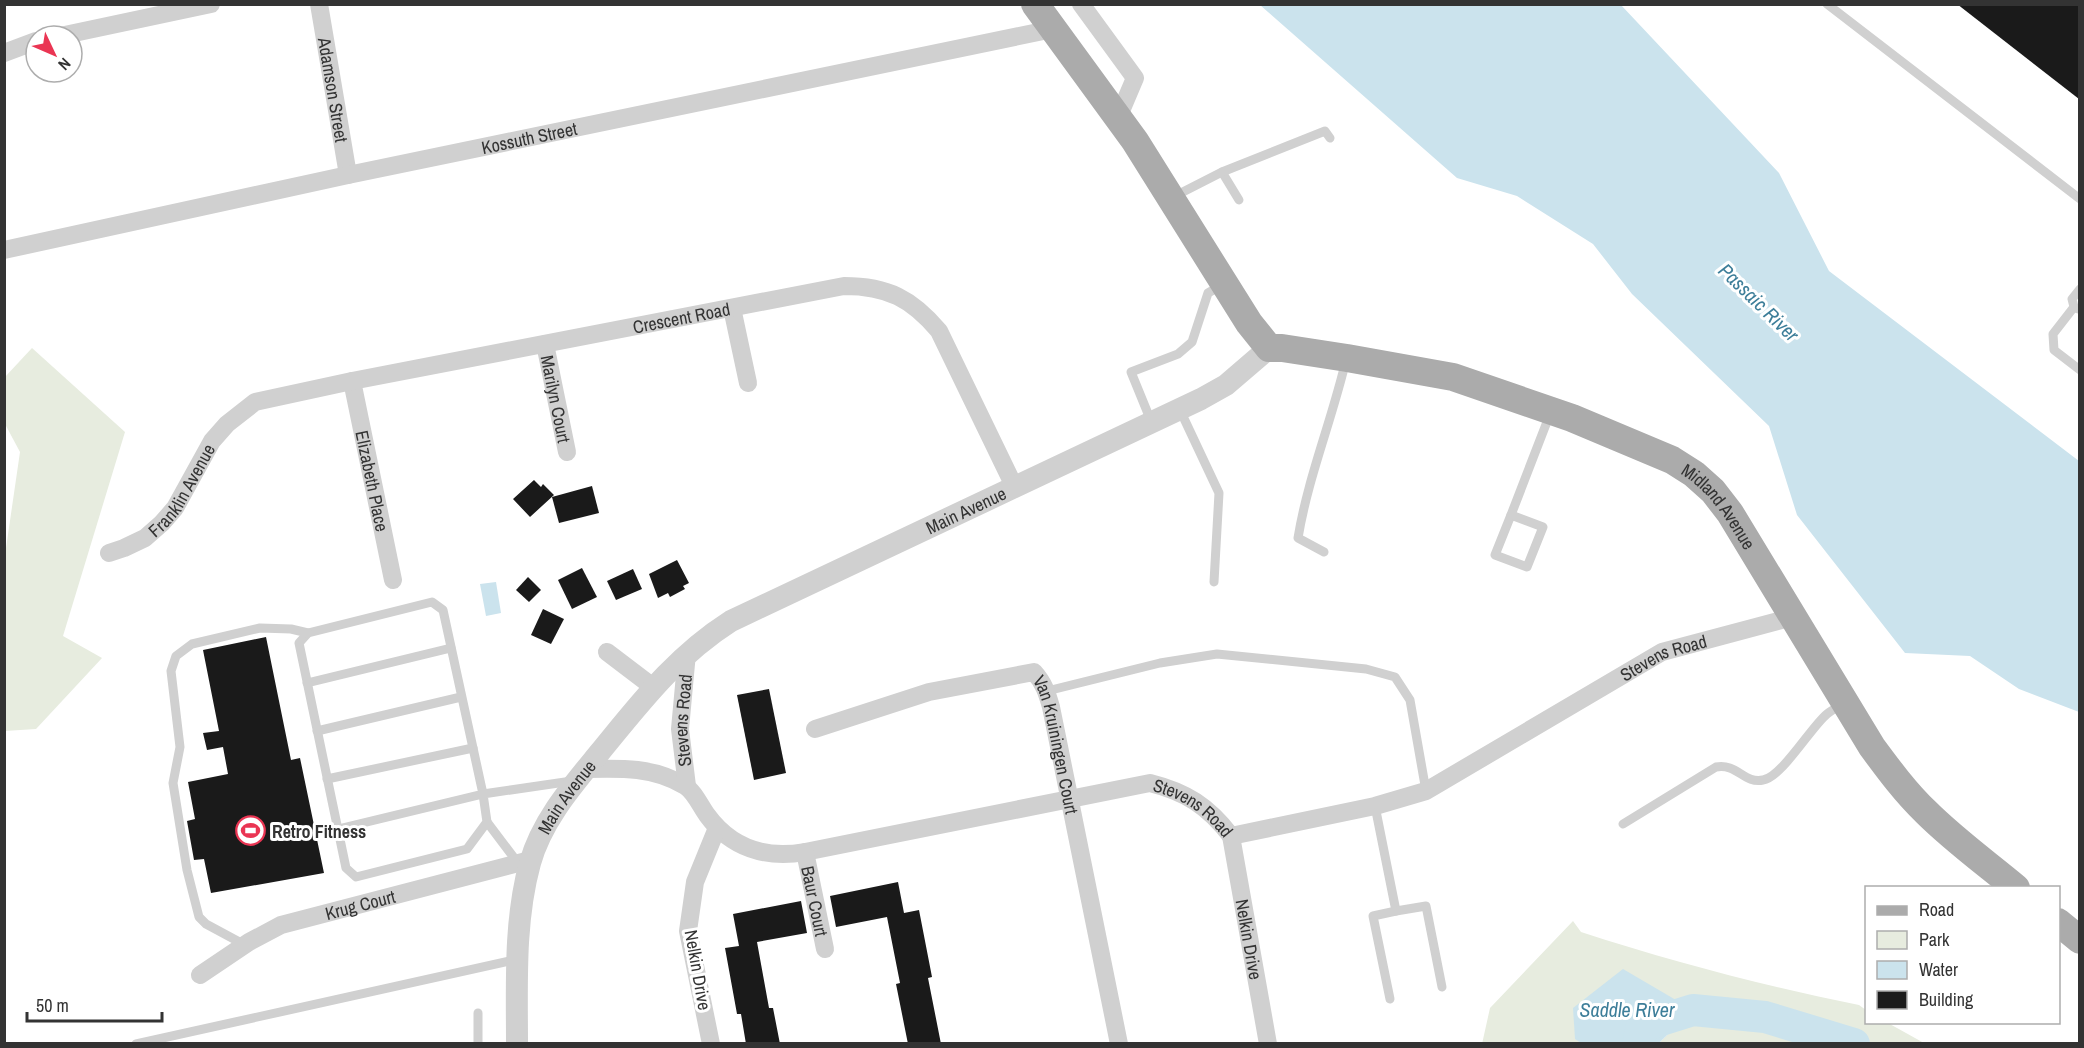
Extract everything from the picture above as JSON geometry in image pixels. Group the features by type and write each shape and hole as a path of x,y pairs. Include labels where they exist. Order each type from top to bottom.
{"main road":[{"path":"1035,4 1118,118 1171,198 1223,284 1269,348"},
{"name":"Midland Avenue","path":"1269,348 1347,358 1453,377 1551,411 1672,460 1694,474 1713,491 1730,513 1872,747 1925,811 1952,837 2013,886"},
{"path":"2060,924 2079,940"}],"street":[{"path":"84,31 212,4"},
{"name":"Adamson Street","path":"319,4 348,175"},
{"path":"1081,4 1135,78 1118,118"},
{"name":"Kossuth Street","path":"4,250 348,175 1053,28"},
{"path":"4,53 24,46"},
{"name":"Crescent Road","path":"243,411 255,402 351,381 844,286 863,286 886,291 907,301 924,314 939,331 1015,488"},
{"path":"732,308 748,383"},
{"name":"Marilyn Court","path":"545,344 567,452"},
{"name":"Main Avenue","path":"516,1044 524,862 556,808 653,687 687,653 731,621 1180,410 1226,385 1269,348"},
{"name":"Elizabeth Place","path":"351,381 393,580"},
{"name":"Franklin Avenue","path":"109,553 144,538 162,523 175,508 212,441 227,423 243,411"},
{"name":"Stevens Road","path":"687,653 680,729 687,786 717,828 739,843 762,853 776,855 805,852 1150,783 1174,789 1199,804 1218,819 1231,836 1375,806 1426,790 1662,652 1793,617"},
{"path":"607,652 653,687"},
{"name":"Van Kruiningen Court","path":"815,729 929,692 1034,672 1042,680 1047,691 1070,798 1119,1044"},
{"name":"Stevens Road","path":"582,775 627,768 643,770 687,786"},
{"name":"Nelkin Drive","path":"711,1044 688,931 695,882 717,828"},
{"name":"Nelkin Drive","path":"1231,836 1268,1044"},
{"name":"Baur Court","path":"805,852 825,949"},
{"name":"Krug Court","path":"200,975 245,945 281,925 524,862"}],"lane":[{"path":"1827,4 2079,199"},
{"path":"1171,198 1222,172 1325,131 1330,138"},
{"path":"1222,172 1239,200"},
{"path":"1152,423 1131,372 1178,354 1192,342 1208,293 1223,284"},
{"path":"2079,289 2072,299 2077,308 2053,334 2054,350 2079,370"},
{"path":"1324,552 1298,538 1302,511 1317,457 1336,403 1347,358"},
{"path":"1180,410 1220,493 1214,582"},
{"path":"1511,515 1543,527 1527,567 1495,555 1551,411"},
{"path":"245,945 206,924 199,917 187,870 173,783 180,747 171,671 176,656 192,644 260,628 291,629 308,633 432,602 442,610 483,794 487,822 524,862"},
{"path":"308,633 298,644 346,868 356,877 467,849 487,822"},
{"path":"307,683 451,648"},
{"path":"1047,691 1160,663 1217,654 1366,669 1395,677 1410,700 1426,790"},
{"path":"317,731 461,697"},
{"path":"1623,824 1716,767 1728,766 1749,779 1759,781 1768,779 1775,774 1827,714 1845,702"},
{"path":"327,779 472,748"},
{"path":"338,830 483,794 582,775"},
{"path":"1375,806 1396,911"},
{"path":"1390,999 1373,916 1426,906 1442,987"},
{"path":"136,1044 518,959"},
{"path":"478,1013 478,1044"},
{"path":"186,1044 187,1032"}],"green space":[{"path":"32,348 125,432 63,636 102,658 36,729 5,731 5,555 20,452 5,424 5,377"},
{"path":"1573,921 1581,932 1650,953 1789,990 1859,1005 1865,1009 1865,1024 1890,1024 1924,1043 1659,1043 1693,1010 1575,1038 1581,1043 1482,1044 1490,1008"}],"water":[{"name":"Passaic River","path":"1260,5 1621,5 1779,173 1829,271 2079,461 2079,712 2019,689 1970,656 1905,653 1797,515 1769,426 1632,294 1593,244 1517,196 1457,178"},
{"path":"496,582 501,613 486,616 480,584"},
{"name":"Saddle River","path":"1623,969 1693,1010 1659,1043 1581,1043 1575,1039 1573,1008"}],"building":[{"path":"1957,4 2079,4 2079,99"},
{"path":"534,480 541,487 543,484 554,495 530,517 513,499"},
{"path":"592,486 599,513 559,523 552,497"},
{"path":"677,560 689,583 683,586 685,589 670,597 668,593 658,598 649,574"},
{"path":"582,568 597,597 572,609 558,580"},
{"path":"633,569 642,589 616,600 607,581"},
{"path":"528,577 541,590 529,602 516,590"},
{"path":"543,609 564,619 551,644 531,635"},
{"path":"266,637 291,760 300,758 324,873 211,893 204,859 194,860 187,821 195,819 188,782 228,774 223,747 207,750 203,733 219,731 203,650"},
{"path":"769,689 786,773 754,780 737,695"},
{"path":"898,882 904,913 919,910 932,977 928,978 941,1044 908,1044 896,984 900,983 887,917 836,927 830,896"},
{"path":"801,901 807,933 757,942 769,1008 773,1008 780,1044 746,1044 741,1014 737,1014 725,948 739,946 733,914"}],"waterway":[{"name":"Saddle River","path":"1638,1044 1642,1026 1693,1010 1765,1017 1854,1044"}],"place":[{"name":"Retro Fitness","path":"251,831"}]}
